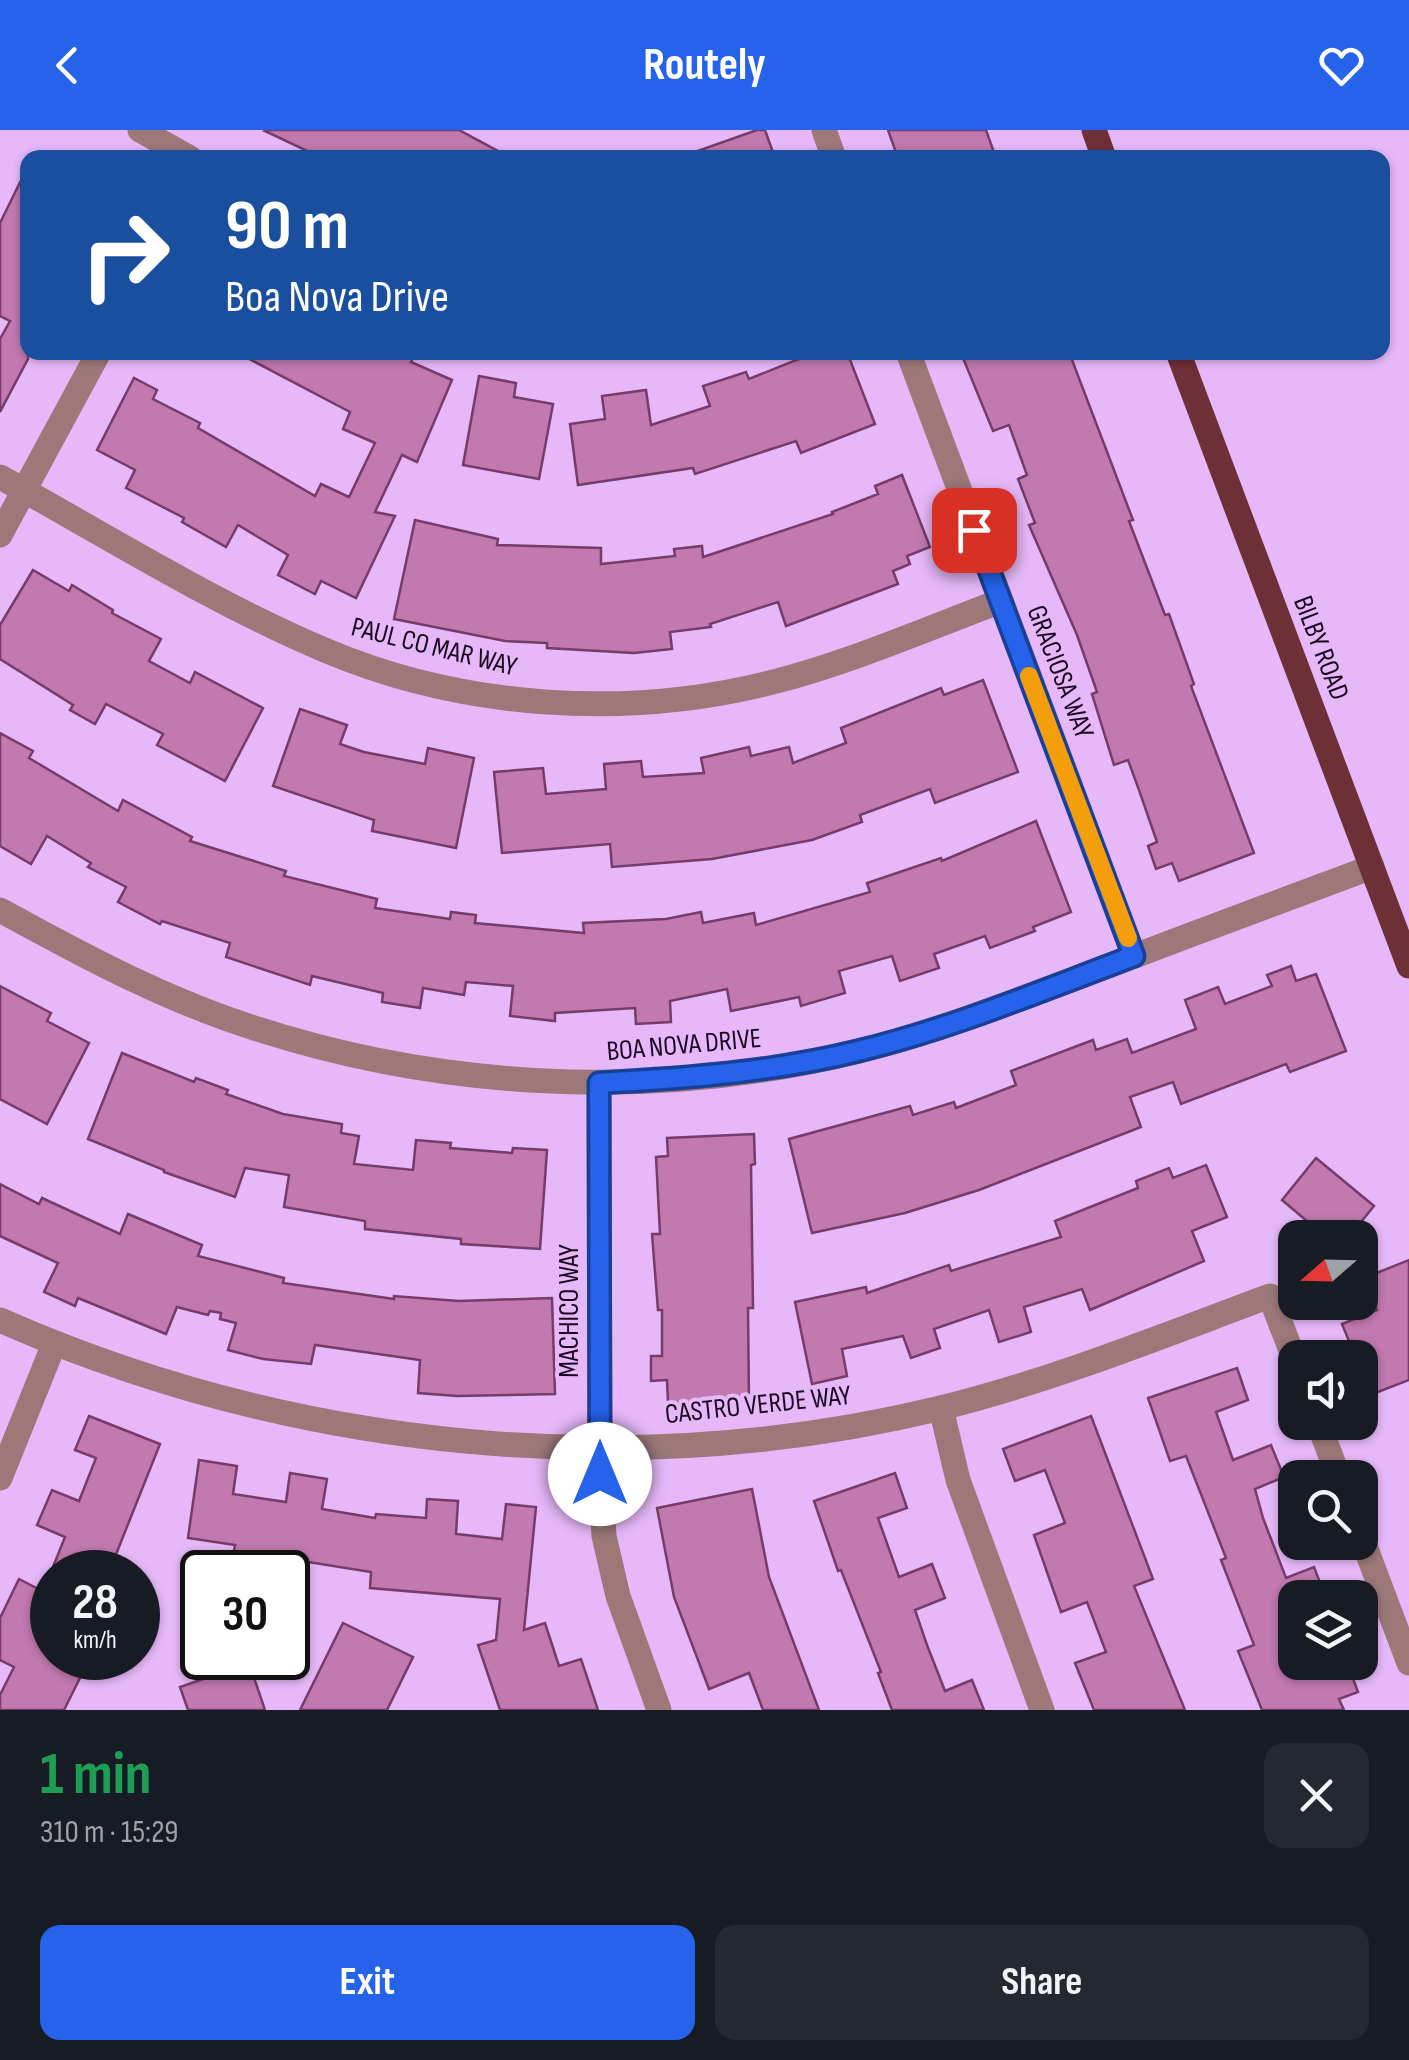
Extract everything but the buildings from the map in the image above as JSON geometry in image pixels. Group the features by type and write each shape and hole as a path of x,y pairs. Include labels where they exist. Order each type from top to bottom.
{"main road":[{"name":"BILBY ROAD","path":"1181,360 1409,966"}],"street":[{"path":"140,130 176,150"},
{"path":"0,534 96,360"},
{"name":"GRACIOSA WAY","path":"911,360 1134,956"},
{"name":"PAUL CO MAR WAY","path":"0,478 252,615 328,651 464,691 520,699 632,702 717,694 826,666 1001,601"},
{"name":"BOA NOVA DRIVE","path":"0,910 162,993 293,1040 496,1078 599,1083 698,1078 860,1050 956,1023 1372,867"},
{"name":"MACHICO WAY","path":"599,1083 600,1448 604,1536 618,1596 660,1710"},
{"name":"CASTRO VERDE WAY","path":"0,1320 54,1344 186,1389 361,1429 480,1443 600,1448 752,1440 866,1424 941,1408 1046,1378 1270,1296 1287,1340"},
{"path":"0,1478 54,1344"},
{"path":"941,1408 958,1480 1042,1710"},
{"path":"1370,1560 1409,1664"}],"slow traffic":[{"path":"1029,676 1128,938"}],"route":[{"path":"600,1474 599,1083 698,1078 860,1050 956,1023 1134,956 974,530"}]}
